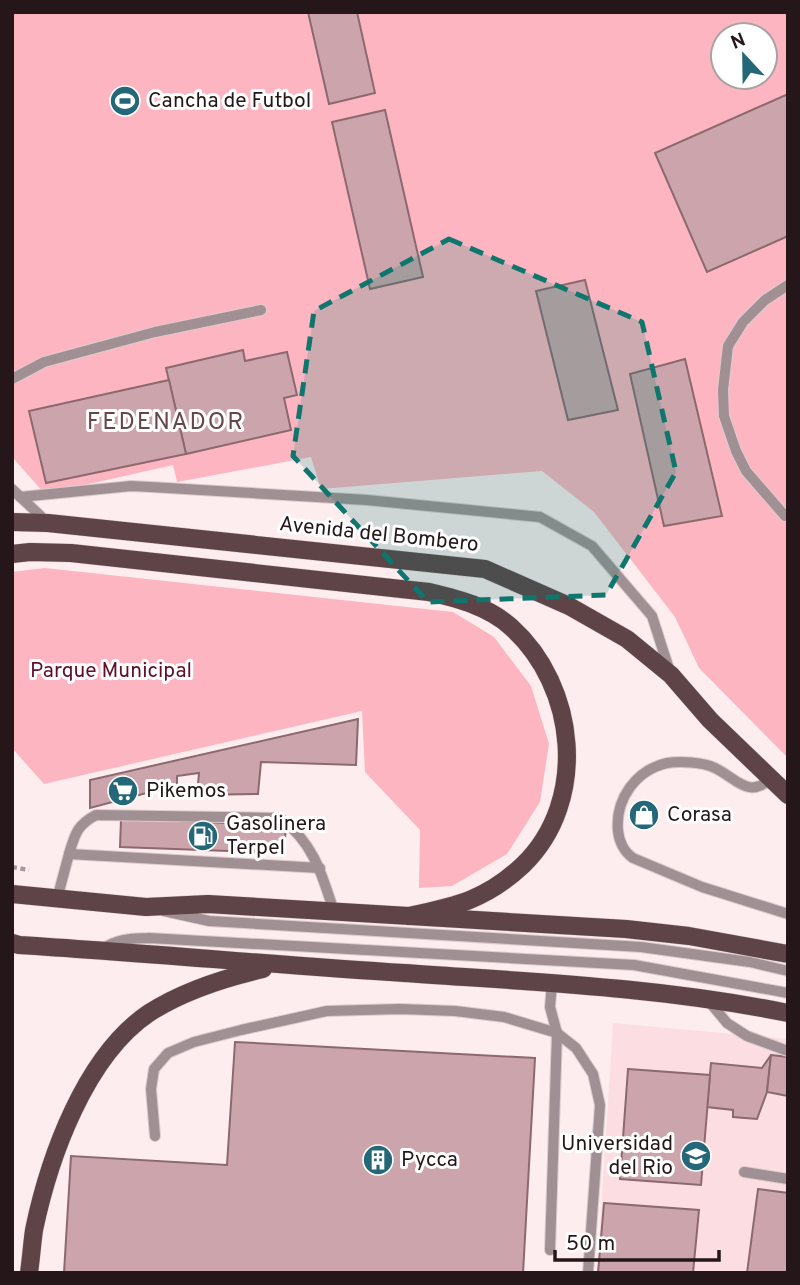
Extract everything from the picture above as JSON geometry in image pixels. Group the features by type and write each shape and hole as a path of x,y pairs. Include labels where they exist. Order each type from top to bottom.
{"main road":[{"name":"Avenida del Bombero","path":"14,522 48,523 485,569 569,606 626,639 671,675 710,720 788,795"},
{"path":"12,554 71,553 429,592 462,599 489,611 510,626 530,647 543,667 564,722 568,746 566,773 555,819 543,842 500,884 457,906 409,916"},
{"path":"12,894 146,907 208,904 626,929 701,938 788,954"},
{"path":"15,945 617,987 788,1013"},
{"path":"29,1273 41,1201 55,1156 87,1082 106,1056 126,1033 148,1014 175,999 201,987 279,965"}],"lane":[{"path":"785,516 747,471 736,450 724,416 723,390 728,346 744,322 765,300 788,285"},
{"path":"12,379 44,362 155,332 261,310"},
{"path":"16,493 151,487 367,500 540,517 592,546 652,616 671,675"},
{"path":"16,493 48,523"},
{"path":"771,778 765,785 755,788 743,786 713,767 674,762 654,767 636,780 623,797 617,820 619,838 628,855 633,858 702,887 788,914"},
{"path":"57,899 75,834 83,822 96,815 280,818 301,836 320,868 334,912"},
{"path":"69,854 320,868"},
{"path":"146,907 209,921 641,947 750,962 788,971"},
{"path":"99,950 125,939 149,938 634,965 788,993"},
{"path":"550,1250 557,1033 550,1007 552,983"},
{"path":"707,999 727,1023 747,1037 788,1051"},
{"path":"155,1136 151,1089 154,1069 168,1053 194,1042 327,1011 400,1009 455,1011 504,1017 557,1033 576,1048 593,1074 600,1105 588,1273"},
{"path":"744,1172 788,1180"}],"path":[{"path":"12,867 29,870"}],"highlighted area":[{"path":"449,239 642,322 676,472 606,595 428,602 293,456 314,311"}],"shaded area":[{"name":"Universidad del Rio","path":"613,1023 788,1039 788,1273 597,1273"}],"green space":[{"path":"12,12 788,12 788,758 699,668 675,617 594,512 542,471 321,489 311,457 177,482 173,465 45,494 13,458"},
{"name":"Parque Municipal","path":"45,568 453,612 494,637 531,686 549,744 540,802 507,854 452,886 419,888 420,830 365,772 362,711 44,784 12,748 12,572"}],"building":[{"path":"308,12 357,12 375,93 329,104"},
{"path":"788,94 788,236 707,272 655,153"},
{"path":"385,110 423,277 370,289 332,122"},
{"path":"585,280 618,410 568,420 536,291"},
{"path":"243,350 245,361 287,352 297,395 284,398 291,430 186,454 166,368"},
{"path":"685,359 722,516 664,526 630,374"},
{"path":"169,380 186,454 46,483 29,411"},
{"path":"358,719 356,765 261,762 258,794 197,795 199,773 177,776 177,785 90,808 90,780"},
{"name":"Gasolinera Terpel","path":"121,819 286,825 284,853 120,847"},
{"name":"Pycca","path":"235,1042 535,1058 523,1273 64,1273 71,1156 227,1165"},
{"path":"771,1055 767,1092 757,1119 733,1117 733,1110 707,1107 711,1063 762,1068"},
{"path":"771,1055 788,1057 788,1096 767,1092"},
{"path":"628,1069 710,1075 701,1185 620,1179"},
{"path":"758,1189 788,1193 788,1273 747,1273"},
{"path":"604,1203 699,1210 693,1273 598,1273"}],"place":[{"name":"Cancha de Futbol","path":"125,101"},
{"name":"Pikemos","path":"123,791"},
{"name":"Corasa","path":"644,815"},
{"name":"Gasolinera Terpel","path":"203,836"},
{"name":"Universidad del Rio","path":"696,1156"},
{"name":"Pycca","path":"378,1160"}],"district":[{"name":"FEDENADOR","path":"166,423"}]}
